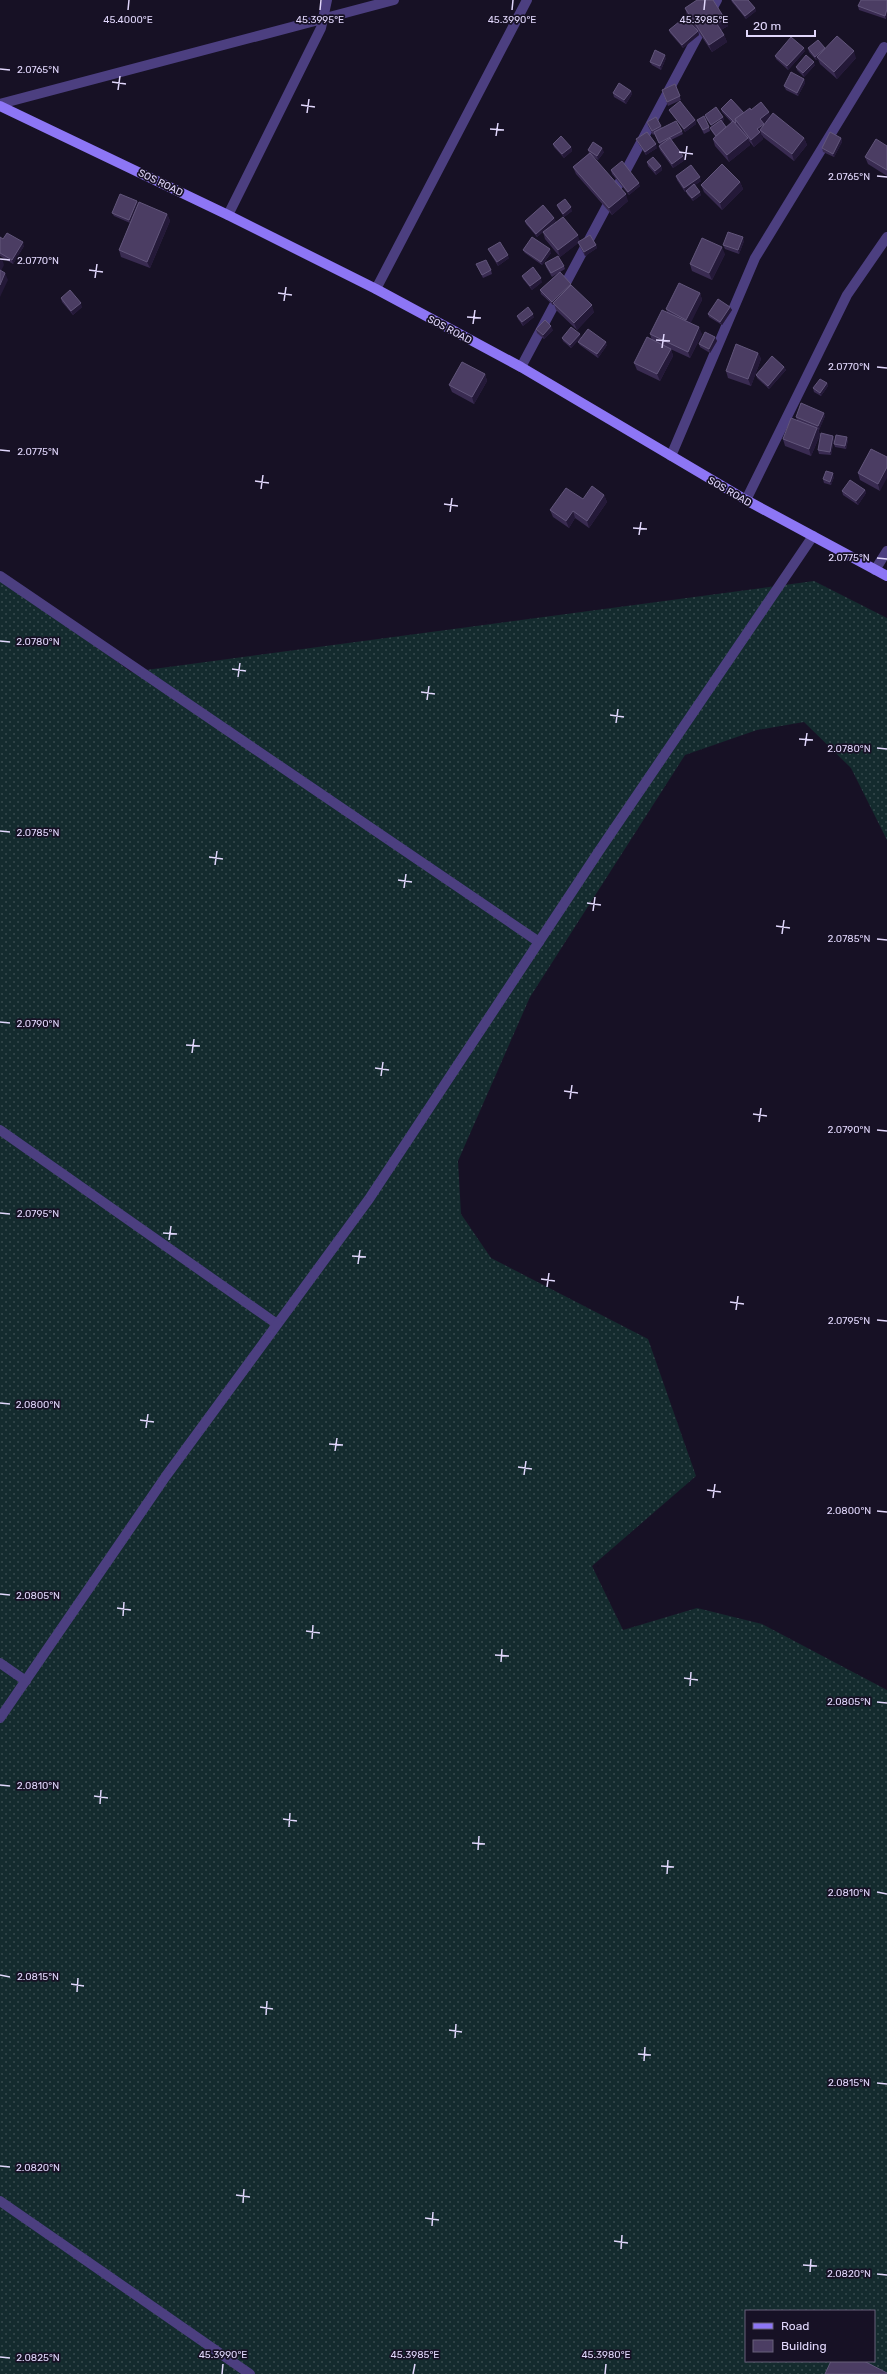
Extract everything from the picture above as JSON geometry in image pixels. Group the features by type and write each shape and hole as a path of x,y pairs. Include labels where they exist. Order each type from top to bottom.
{"street":[{"path":"228,215 321,28 327,0"},
{"path":"0,105 394,0"},
{"path":"376,289 527,0"},
{"path":"521,367 717,0"},
{"path":"671,456 755,258 884,47"},
{"name":"SOS ROAD","path":"0,105 228,215 376,289 521,367 746,500 887,576"},
{"path":"746,500 847,295 887,237"},
{"path":"0,1718 166,1476 369,1199 538,942 813,536"},
{"path":"875,570 887,551"},
{"path":"0,576 538,942"},
{"path":"0,1130 277,1324"},
{"path":"0,1663 26,1681"},
{"path":"0,2201 250,2374"}],"green space":[{"path":"0,575 131,672 814,581 887,618 887,840 851,768 804,722 757,730 685,755 530,997 458,1161 461,1214 491,1258 648,1339 696,1476 592,1566 623,1630 697,1608 762,1624 887,1690 887,2374 0,2374"}],"building":[{"path":"697,0 713,0 725,19 717,24 724,35 709,45 685,8"},
{"path":"732,0 748,0 755,8 745,16"},
{"path":"861,0 887,0 885,16 858,6"},
{"path":"685,17 698,31 682,45 669,30"},
{"path":"837,36 854,51 834,72 817,57"},
{"path":"791,37 804,48 787,66 775,56"},
{"path":"818,40 825,48 815,57 808,48"},
{"path":"655,50 665,55 660,66 650,62"},
{"path":"806,55 814,62 803,73 796,67"},
{"path":"791,72 804,79 797,93 784,86"},
{"path":"619,83 631,91 624,100 613,93"},
{"path":"675,84 680,96 667,102 662,90"},
{"path":"731,99 744,113 735,119 735,123 721,109"},
{"path":"680,101 695,120 684,129 669,110"},
{"path":"761,102 769,112 760,119 764,124 757,129 760,132 751,140 735,119 750,108 751,110"},
{"path":"716,107 723,117 711,125 705,115"},
{"path":"773,113 804,138 792,154 760,130"},
{"path":"704,116 709,127 703,130 697,120"},
{"path":"656,117 661,126 652,131 647,122"},
{"path":"721,120 726,127 716,136 710,128"},
{"path":"676,121 682,131 659,143 654,132"},
{"path":"733,121 748,138 727,155 713,139"},
{"path":"647,132 656,144 645,152 636,139"},
{"path":"830,132 841,138 833,154 822,148"},
{"path":"561,136 571,147 562,154 553,144"},
{"path":"670,138 683,156 672,164 659,146"},
{"path":"876,139 887,146 887,170 865,157"},
{"path":"593,142 602,148 597,156 588,150"},
{"path":"590,153 626,194 609,208 573,167"},
{"path":"653,157 661,166 655,171 647,162"},
{"path":"622,161 639,183 628,192 611,170"},
{"path":"722,164 740,182 720,203 701,185"},
{"path":"691,165 700,177 684,188 676,176"},
{"path":"694,184 700,192 692,198 686,191"},
{"path":"120,194 137,201 129,220 112,213"},
{"path":"565,199 571,207 563,214 557,205"},
{"path":"139,202 167,214 147,262 119,250"},
{"path":"543,205 554,218 536,234 525,221"},
{"path":"563,217 578,235 558,250 543,232"},
{"path":"728,232 743,237 738,250 723,245"},
{"path":"7,233 23,242 12,260 0,253 0,237 3,239"},
{"path":"590,235 596,245 584,252 578,242"},
{"path":"532,237 550,249 541,262 523,250"},
{"path":"702,238 722,247 709,273 690,264"},
{"path":"500,242 508,255 497,262 488,249"},
{"path":"558,256 564,266 551,273 545,263"},
{"path":"486,260 491,270 482,275 476,264"},
{"path":"533,267 541,278 530,286 522,276"},
{"path":"0,270 5,273 0,285"},
{"path":"560,272 571,284 552,302 540,290"},
{"path":"679,283 700,293 686,320 666,309"},
{"path":"571,285 592,305 574,323 553,303"},
{"path":"70,290 81,303 71,311 61,298"},
{"path":"718,299 730,307 720,322 708,314"},
{"path":"528,307 533,314 522,322 517,316"},
{"path":"662,310 699,327 688,352 650,334"},
{"path":"545,320 551,326 543,335 536,329"},
{"path":"571,327 580,334 570,345 562,338"},
{"path":"588,329 606,342 597,354 578,342"},
{"path":"705,332 715,337 709,349 699,344"},
{"path":"647,337 671,349 657,374 634,363"},
{"path":"736,344 758,353 748,379 726,371"},
{"path":"772,356 784,367 768,386 756,375"},
{"path":"462,362 485,374 472,397 449,385"},
{"path":"820,379 827,383 820,393 813,388"},
{"path":"801,403 824,413 818,426 796,417"},
{"path":"791,418 817,428 809,449 783,439"},
{"path":"821,433 833,436 830,452 818,450"},
{"path":"836,435 847,437 845,446 834,444"},
{"path":"871,449 887,457 887,467 878,484 858,473"},
{"path":"826,471 833,473 830,482 823,479"},
{"path":"850,480 865,490 856,501 842,491"},
{"path":"592,486 604,495 587,521 573,511 566,521 550,510 566,488 583,499"},
{"path":"831,2362 866,2362 887,2373 887,2374 825,2374"}]}
